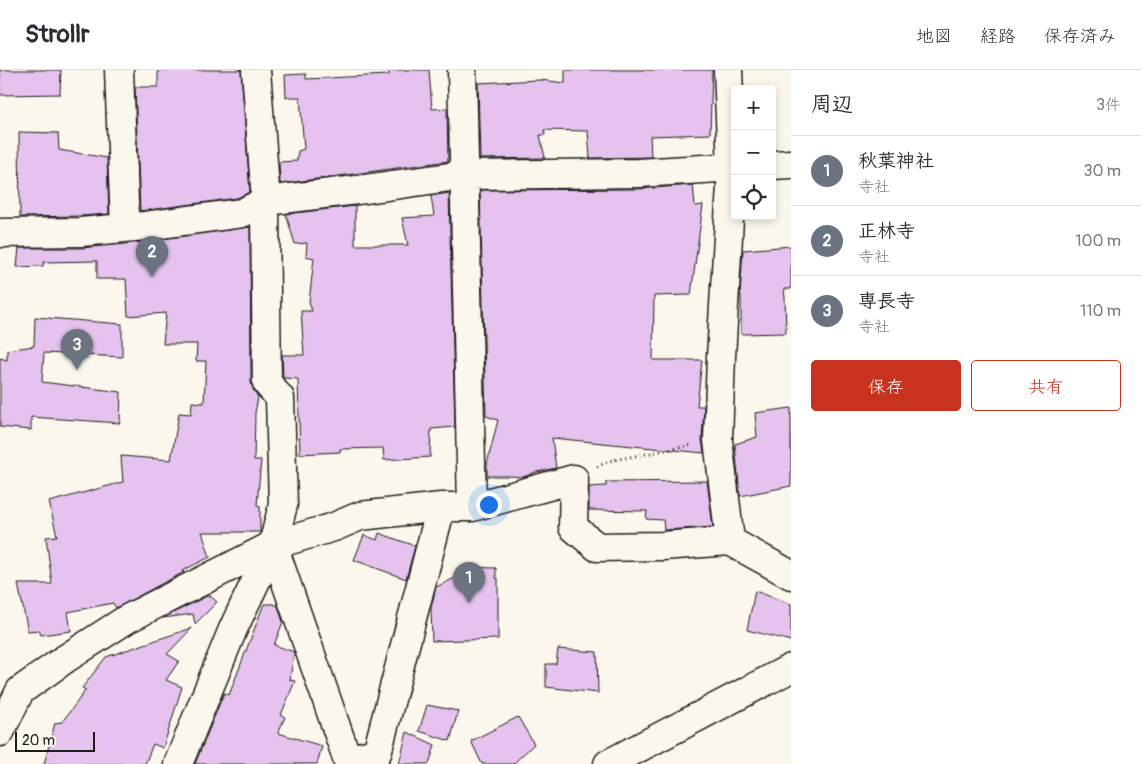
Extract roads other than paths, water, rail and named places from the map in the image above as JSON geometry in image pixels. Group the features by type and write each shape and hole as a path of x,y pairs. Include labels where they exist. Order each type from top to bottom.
{"street":[{"path":"120,70 125,228"},
{"path":"178,764 233,629 273,544 283,505 280,398 267,383 266,201 256,70"},
{"path":"462,70 472,506"},
{"path":"728,70 731,130"},
{"path":"776,165 791,164"},
{"path":"0,234 81,232 242,213 266,201 464,174 639,173 731,167"},
{"path":"730,541 718,440 721,357 732,175"},
{"path":"0,732 20,691 126,618 273,544 334,527 360,516 441,507 472,506 574,479 573,527 597,547 662,546 730,541 791,574"},
{"path":"273,544 349,762 378,753 441,507"},
{"path":"608,764 791,668"},
{"path":"0,680 32,682"}],"place":[{"name":"正林寺","path":"152,277"},
{"name":"専長寺","path":"77,370"},
{"name":"秋葉神社","path":"469,603"}]}
